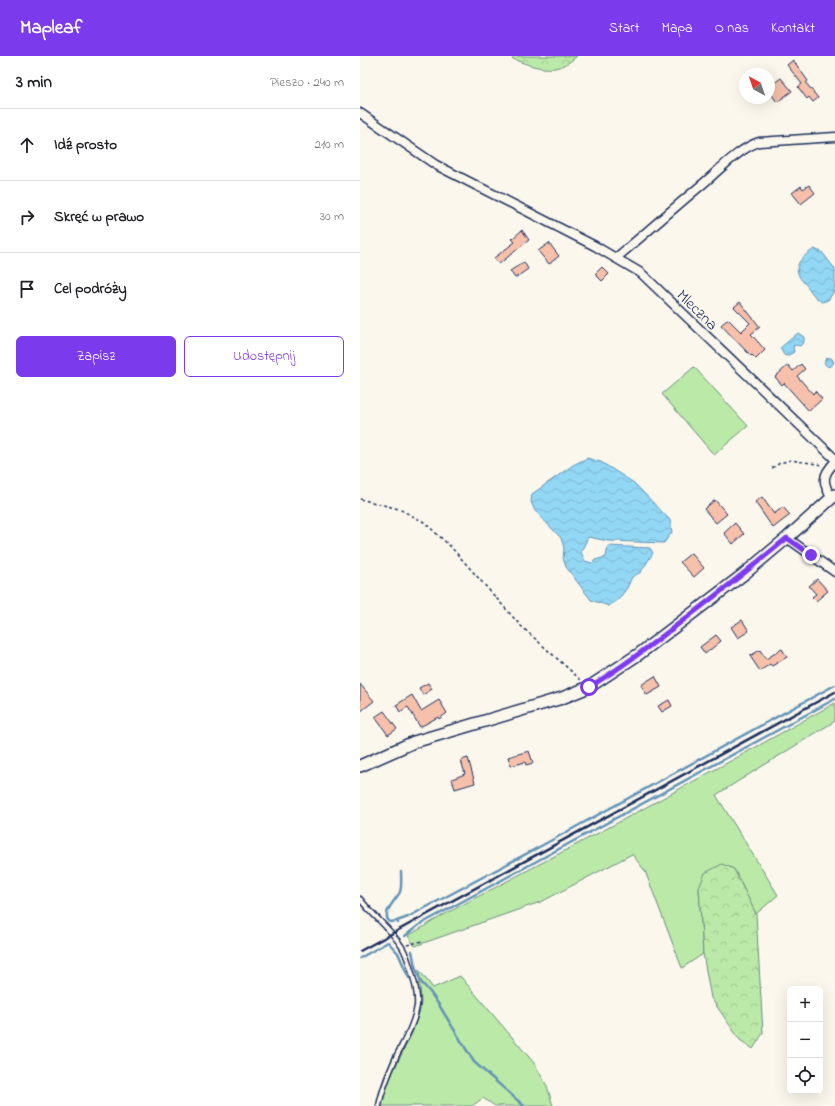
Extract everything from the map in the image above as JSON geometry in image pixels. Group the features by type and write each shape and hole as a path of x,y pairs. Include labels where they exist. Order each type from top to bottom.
{"main road":[{"path":"360,766 414,742 562,698 589,687 639,654 744,574 834,497"}],"street":[{"name":"Mleczna","path":"360,113 436,164 616,258 641,273 835,460"},
{"path":"616,258 714,174 752,144 759,142 835,137"},
{"path":"834,497 827,491 824,482 825,474 835,460"},
{"path":"787,538 835,572"}],"lane":[{"path":"360,899 381,921 403,948 416,987 417,1006 410,1029 381,1093 379,1106"}],"path":[{"path":"772,468 780,463 791,460 825,465"},
{"path":"360,499 399,509 424,522 450,546 521,626 589,687"},
{"path":"403,948 410,944 422,941"}],"green space":[{"path":"511,56 577,56 566,64 558,67 545,68 532,66 513,59"},
{"path":"694,367 748,426 714,455 662,394"},
{"path":"835,703 835,721 716,795 778,895 756,914 734,869 699,888 703,954 682,968 645,871 632,854 543,901 415,946 408,936 445,914 619,822"},
{"path":"722,864 734,869 756,914 763,1033 753,1049 740,1040 711,998 703,954 699,888 705,873"},
{"path":"419,970 433,988 460,976 534,1063 547,1086 553,1106 495,1106 483,1098 472,1106 381,1106 390,1078 412,1033 420,1010"}],"water":[{"path":"814,249 822,252 835,269 835,290 828,300 822,302 815,297 802,280 797,269 799,262"},
{"path":"798,333 804,337 804,342 800,346 793,346 794,352 787,356 784,355 780,348"},
{"path":"827,358 831,358 833,362 831,366 827,366 825,364 825,360"},
{"path":"587,458 601,462 634,483 670,520 672,532 664,543 608,541 588,537 581,552 585,561 592,563 595,560 606,557 608,546 650,548 653,553 641,572 632,577 627,588 618,600 609,606 591,600 566,567 563,558 564,548 561,538 535,511 531,502 532,494 573,465"}],"building":[{"path":"793,60 808,81 806,83 818,98 813,102 809,97 807,99 798,87 802,84 787,65"},
{"path":"781,78 792,91 777,102 775,99 775,82"},
{"path":"809,185 815,193 801,204 792,193 801,186 803,189"},
{"path":"522,230 529,240 499,264 494,258 515,242 512,239"},
{"path":"549,243 559,256 549,264 538,251"},
{"path":"524,262 528,269 515,278 510,271"},
{"path":"602,267 609,274 602,281 595,274"},
{"path":"740,302 760,327 751,334 765,350 756,359 752,355 751,356 721,325 728,319 741,332 750,323 734,307"},
{"path":"801,364 805,369 797,376 813,394 815,391 822,399 809,411 784,383 782,385 775,377 788,365 793,371"},
{"path":"762,497 774,514 783,507 790,515 773,528 755,502"},
{"path":"715,500 727,514 716,523 704,509"},
{"path":"735,523 744,534 733,544 724,533"},
{"path":"691,553 704,568 694,577 680,562"},
{"path":"817,579 828,591 816,601 812,597 816,594 809,586"},
{"path":"742,620 749,631 738,638 731,627"},
{"path":"716,635 721,641 705,654 700,647"},
{"path":"782,649 787,657 772,666 770,664 760,671 750,656 760,650 766,659"},
{"path":"655,676 661,687 647,695 641,685"},
{"path":"428,683 432,689 423,695 419,688"},
{"path":"360,684 374,701 360,712"},
{"path":"412,695 421,711 439,700 447,713 439,719 438,717 420,727 408,707 400,712 396,705"},
{"path":"669,700 672,706 662,712 658,706"},
{"path":"384,711 397,729 388,735 375,717"},
{"path":"529,751 533,763 526,765 525,762 511,766 508,757"},
{"path":"468,758 475,783 455,789 452,779 465,774 461,760"}],"waterway":[{"path":"397,921 408,917 541,846 835,685"},
{"path":"405,936 419,925 835,699"},
{"path":"398,923 397,921 390,922 387,919 387,915 390,907 400,892 401,872"},
{"path":"360,958 388,942 398,953 409,978"},
{"path":"412,951 415,966 421,982 439,1005 474,1062 524,1106"}],"railway":[{"path":"360,951 835,692"}],"route":[{"path":"589,687 650,646 744,574 787,538 811,555"}]}
